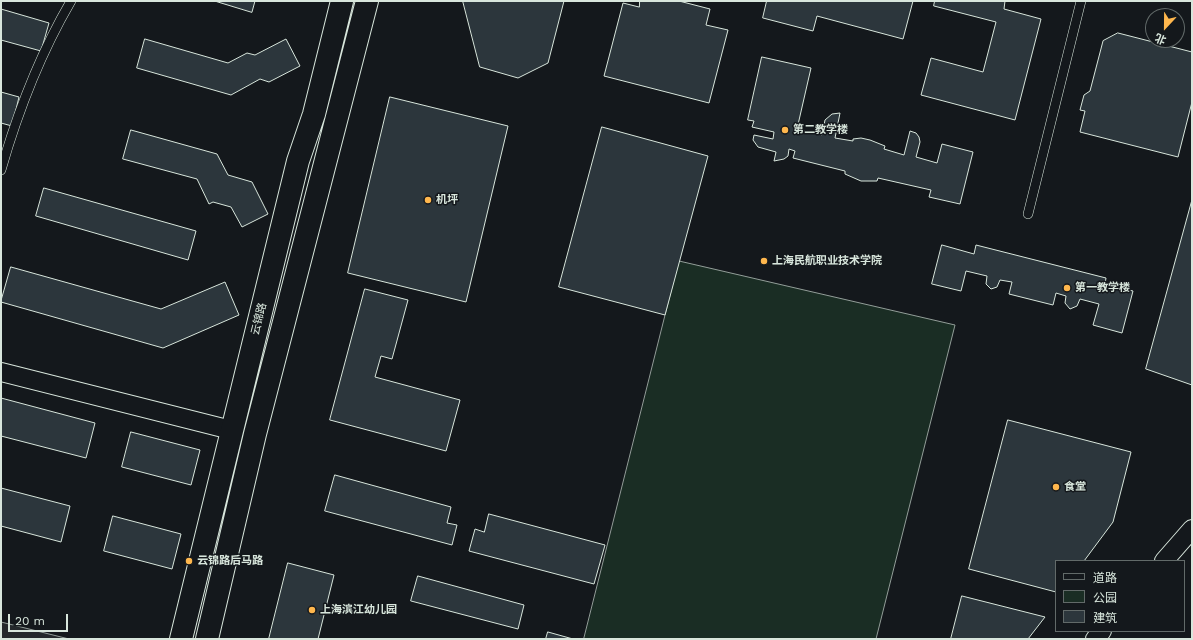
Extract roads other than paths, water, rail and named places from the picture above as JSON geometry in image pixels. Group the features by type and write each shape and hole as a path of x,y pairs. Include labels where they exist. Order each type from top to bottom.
{"main road":[{"name":"云锦路","path":"180,639 201,562 231,430 296,168 314,114 342,1"},
{"path":"207,639 255,434 367,1"}],"street":[{"path":"1,372 231,430"},
{"path":"1165,560 1192,529"}],"lane":[{"path":"1,170 17,116 54,30 71,1"},
{"path":"1028,214 1081,1"}],"place":[{"name":"第二教学楼","path":"785,130"},
{"name":"机坪","path":"428,200"},
{"name":"上海民航职业技术学院","path":"764,261"},
{"name":"第一教学楼","path":"1067,288"},
{"name":"食堂","path":"1056,487"},
{"name":"云锦路后马路","path":"189,561"},
{"name":"上海滨江幼儿园","path":"312,610"}]}
